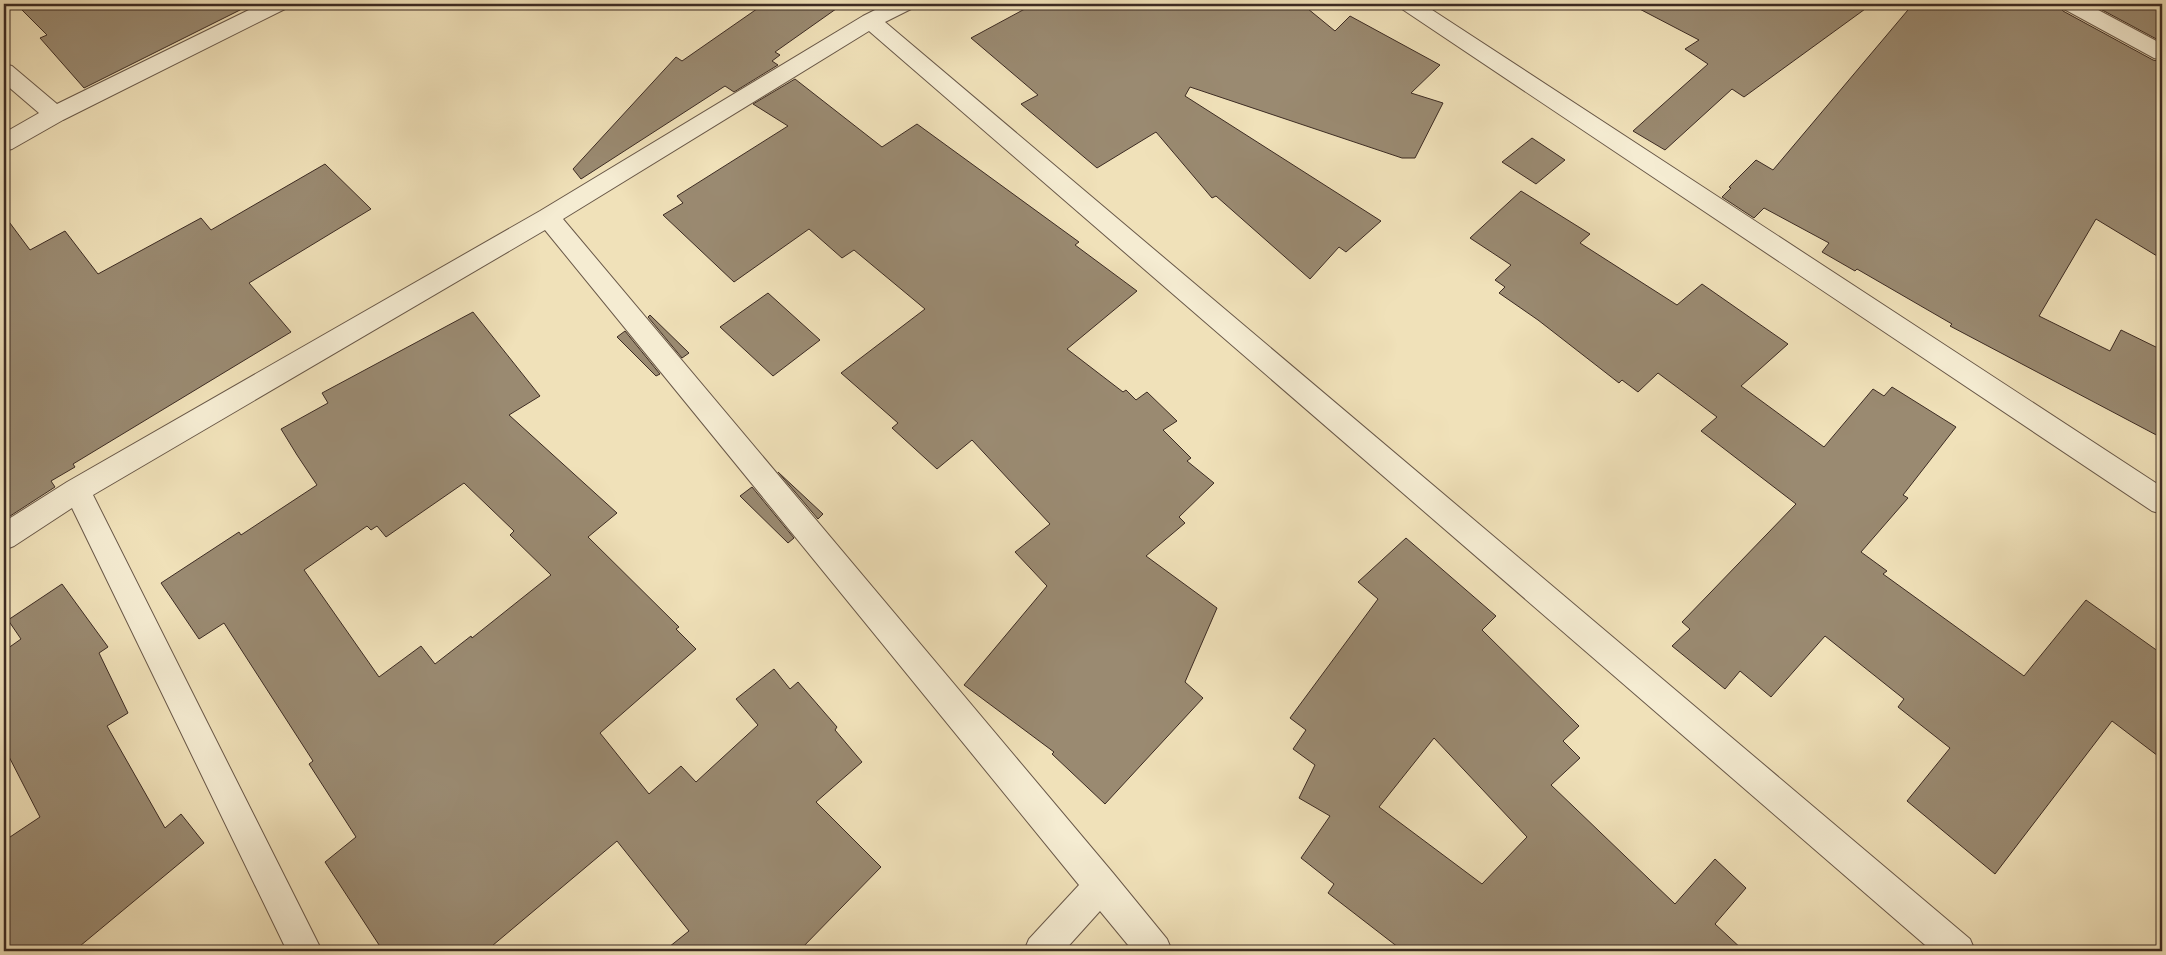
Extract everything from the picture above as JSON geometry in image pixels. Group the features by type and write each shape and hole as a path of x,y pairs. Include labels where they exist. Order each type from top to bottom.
{"street":[{"path":"4,143 55,114 278,4"},
{"path":"4,538 77,490 548,217 870,21 904,4"},
{"path":"1409,4 2162,502"},
{"path":"2071,4 2162,53"},
{"path":"870,21 1958,951"},
{"path":"4,71 55,114"},
{"path":"548,217 1155,951"},
{"path":"77,490 305,951"},
{"path":"1041,951 1101,885"}],"building":[{"path":"16,4 252,4 84,88 40,38 47,35"},
{"path":"764,4 843,4 775,52 780,55 772,61 778,65 734,92 725,86 581,179 573,169 676,57 682,61"},
{"path":"1034,4 1302,4 1335,31 1350,16 1440,65 1411,93 1443,103 1415,158 1402,158 1190,87 1185,96 1381,221 1346,252 1339,247 1310,279 1216,196 1212,198 1156,132 1097,168 1021,104 1038,95 971,38"},
{"path":"1630,4 1872,4 1744,97 1732,89 1665,150 1633,131 1708,64 1685,49 1699,40"},
{"path":"1913,4 2059,4 2063,11 2153,60 2162,62 2162,259 2096,219 2039,316 2110,351 2121,330 2162,350 2162,438 1950,326 1952,324 1857,269 1855,271 1822,252 1829,243 1764,208 1754,218 1722,197 1731,188 1729,187 1756,160 1773,170"},
{"path":"2091,4 2162,4 2162,42"},
{"path":"795,79 882,147 917,124 1079,242 1075,245 1137,291 1067,349 1123,392 1126,390 1136,400 1147,392 1177,421 1163,430 1191,458 1187,461 1214,483 1179,517 1185,523 1146,556 1217,608 1185,682 1203,698 1105,804 1052,754 1054,752 964,685 1047,586 1015,552 1050,524 972,440 937,469 892,428 898,423 841,373 925,309 854,250 842,258 809,229 734,282 663,215 683,203 677,196 788,126 753,104"},
{"path":"1532,138 1565,160 1536,184 1502,162"},
{"path":"325,164 371,209 249,283 291,332 73,464 75,467 51,481 55,487 4,520 4,215 30,250 65,231 98,274 201,218 211,230"},
{"path":"1521,191 1590,234 1580,243 1677,305 1702,284 1788,344 1741,386 1824,447 1873,389 1884,396 1892,387 1956,427 1903,495 1908,498 1861,552 1887,571 1883,574 2024,676 2086,600 2162,654 2162,759 2112,721 1995,874 1907,801 1950,748 1898,707 1904,699 1825,636 1771,697 1740,671 1725,689 1672,646 1690,629 1682,622 1796,504 1701,431 1717,417 1658,373 1638,392 1622,380 1619,383 1538,320 1499,293 1505,287 1495,280 1511,265 1470,238"},
{"path":"768,293 820,340 773,376 720,327"},
{"path":"473,312 540,396 509,415 617,513 588,537 679,627 676,629 696,649 600,733 649,794 681,766 696,782 758,725 736,699 774,669 790,689 798,682 837,727 835,730 862,762 816,802 881,867 799,951 664,951 689,931 617,841 486,951 383,951 325,862 356,837 309,764 313,761 224,623 199,639 161,583 239,532 241,535 317,485 281,429 328,403 322,393","holes":["464,483 514,531 510,535 551,575 472,638 471,636 435,664 421,646 379,677 304,570 367,526 371,530 377,526 386,537"]},
{"path":"650,315 689,353 682,358 648,317"},
{"path":"625,331 660,374 656,376 617,337"},
{"path":"778,472 823,514 818,519"},
{"path":"752,487 794,538 788,543 740,496"},
{"path":"1406,538 1496,616 1482,630 1579,726 1563,741 1580,758 1551,785 1675,904 1715,859 1746,888 1715,924 1744,951 1403,951 1328,893 1334,884 1301,858 1330,816 1299,798 1315,765 1293,749 1306,730 1290,718 1378,599 1358,582","holes":["1434,738 1527,837 1482,884 1379,807"]},
{"path":"62,584 108,647 99,653 128,713 107,726 165,828 181,814 204,843 74,951 4,951 4,841 40,817 4,747 4,651 21,639 8,620"}]}
